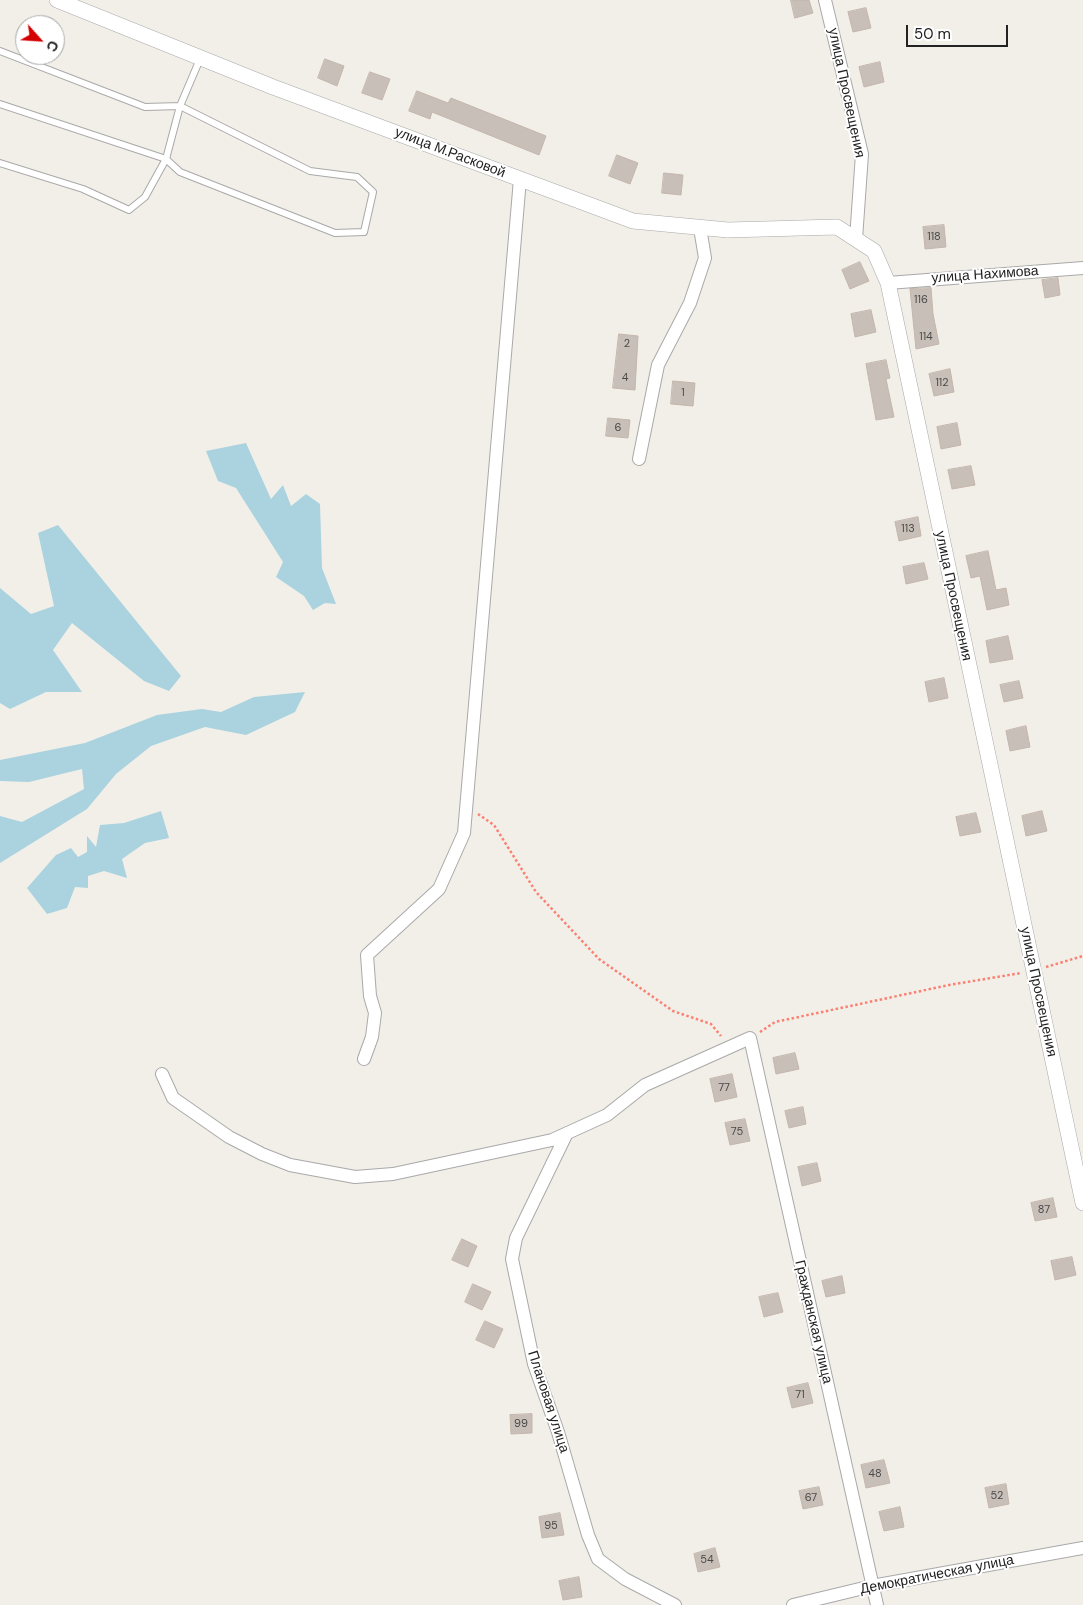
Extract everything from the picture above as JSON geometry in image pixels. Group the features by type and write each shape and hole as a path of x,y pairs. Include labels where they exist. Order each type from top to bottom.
{"street":[{"name":"улица М.Расковой","path":"57,0 200,57 632,221 728,230 837,227 856,239"},
{"name":"улица Просвещения","path":"825,0 862,154 856,239 874,251 888,283 1083,1203"},
{"path":"364,1059 372,1036 375,1013 370,996 367,955 439,890 464,833 520,179"},
{"path":"639,459 658,365 690,302 705,258 700,228"},
{"name":"улица Нахимова","path":"888,283 1083,268"},
{"path":"162,1074 172,1098 229,1137 262,1154 290,1165 324,1173 355,1177 393,1174 552,1140 607,1115 645,1085 750,1038"},
{"name":"Гражданская улица","path":"750,1038 877,1605"},
{"name":"Плановая улица","path":"567,1133 516,1238 512,1259 534,1364 558,1432 588,1535 598,1559 624,1579 675,1605"},
{"name":"Демократическая улица","path":"793,1605 872,1586 1083,1548"}],"lane":[{"path":"0,51 145,107 180,106 310,171 357,177 373,192 364,232 335,233 180,172 166,159 0,104"},
{"path":"0,162 83,189 129,210 145,197 166,159 180,106 200,57"}],"path":[{"path":"466,806 494,825 536,892 599,959 673,1011 711,1024 730,1047"},
{"path":"750,1038 774,1022 949,985 1033,971 1083,956"}],"water":[{"path":"246,443 271,499 283,485 291,506 306,494 320,504 322,568 336,604 325,603 313,610 304,596 276,577 283,562 236,488 218,481 206,451"},
{"path":"58,525 181,676 169,691 144,681 72,623 53,650 82,692 46,692 10,709 0,703 0,588 31,614 54,606 38,533"},
{"path":"305,692 295,712 246,735 205,727 151,746 116,774 87,809 0,863 0,816 22,822 84,789 82,769 29,782 0,781 0,760 85,743 157,715 202,709 221,712 254,697"},
{"path":"161,811 169,838 145,843 122,859 127,878 104,871 88,876 88,888 75,887 67,908 47,914 27,888 56,855 71,848 78,857 87,852 87,836 96,847 100,825 124,823"}],"building":[{"path":"791,0 809,0 813,13 795,18"},
{"path":"866,8 871,28 853,32 848,12"},
{"path":"325,59 344,66 337,86 318,78"},
{"path":"880,62 884,82 864,87 859,67"},
{"path":"370,72 390,79 382,100 362,93"},
{"path":"417,91 448,103 451,98 546,136 539,155 432,112 430,119 409,111"},
{"path":"617,155 638,163 630,184 609,176"},
{"path":"664,173 683,175 681,195 662,193"},
{"path":"944,225 946,247 925,249 923,227"},
{"path":"860,262 869,281 850,289 842,270"},
{"path":"1058,278 1060,295 1045,298 1042,280"},
{"path":"931,288 933,314 939,344 916,349 910,289"},
{"path":"871,310 876,332 855,337 851,314"},
{"path":"619,334 638,336 635,390 613,388"},
{"path":"886,360 890,378 886,379 894,417 876,420 866,364"},
{"path":"950,369 954,392 934,396 929,374"},
{"path":"673,381 695,383 693,406 671,404"},
{"path":"608,418 630,420 628,438 606,436"},
{"path":"957,423 961,445 941,449 937,427"},
{"path":"971,466 975,485 952,489 948,470"},
{"path":"918,517 921,536 899,541 895,522"},
{"path":"988,551 996,590 1006,588 1009,605 987,610 980,576 971,578 966,556"},
{"path":"924,563 928,579 906,584 903,567"},
{"path":"1008,636 1013,659 990,663 986,641"},
{"path":"944,678 948,698 929,702 925,682"},
{"path":"1019,681 1023,698 1004,702 1000,685"},
{"path":"1026,726 1030,747 1010,751 1006,731"},
{"path":"1042,811 1047,831 1026,836 1022,816"},
{"path":"976,813 981,832 960,836 956,817"},
{"path":"795,1053 799,1069 776,1074 773,1058"},
{"path":"732,1074 737,1097 715,1102 710,1079"},
{"path":"803,1107 806,1124 789,1128 785,1111"},
{"path":"745,1119 750,1141 730,1145 725,1123"},
{"path":"817,1163 821,1181 802,1186 798,1167"},
{"path":"1053,1198 1057,1217 1035,1221 1031,1203"},
{"path":"462,1239 477,1246 468,1267 452,1260"},
{"path":"1072,1257 1076,1275 1055,1280 1051,1261"},
{"path":"842,1276 845,1293 826,1297 822,1281"},
{"path":"473,1284 491,1292 482,1310 465,1302"},
{"path":"778,1293 783,1312 764,1317 759,1297"},
{"path":"485,1321 503,1329 494,1348 476,1340"},
{"path":"808,1383 813,1403 792,1408 787,1388"},
{"path":"532,1414 532,1433 511,1434 510,1415"},
{"path":"884,1460 890,1483 866,1488 861,1465"},
{"path":"1006,1484 1009,1504 989,1508 985,1488"},
{"path":"819,1487 823,1505 803,1509 799,1491"},
{"path":"900,1507 904,1527 884,1531 879,1512"},
{"path":"560,1513 564,1535 542,1538 539,1517"},
{"path":"715,1548 720,1567 698,1572 694,1554"},
{"path":"579,1577 582,1597 563,1600 559,1581"}]}
